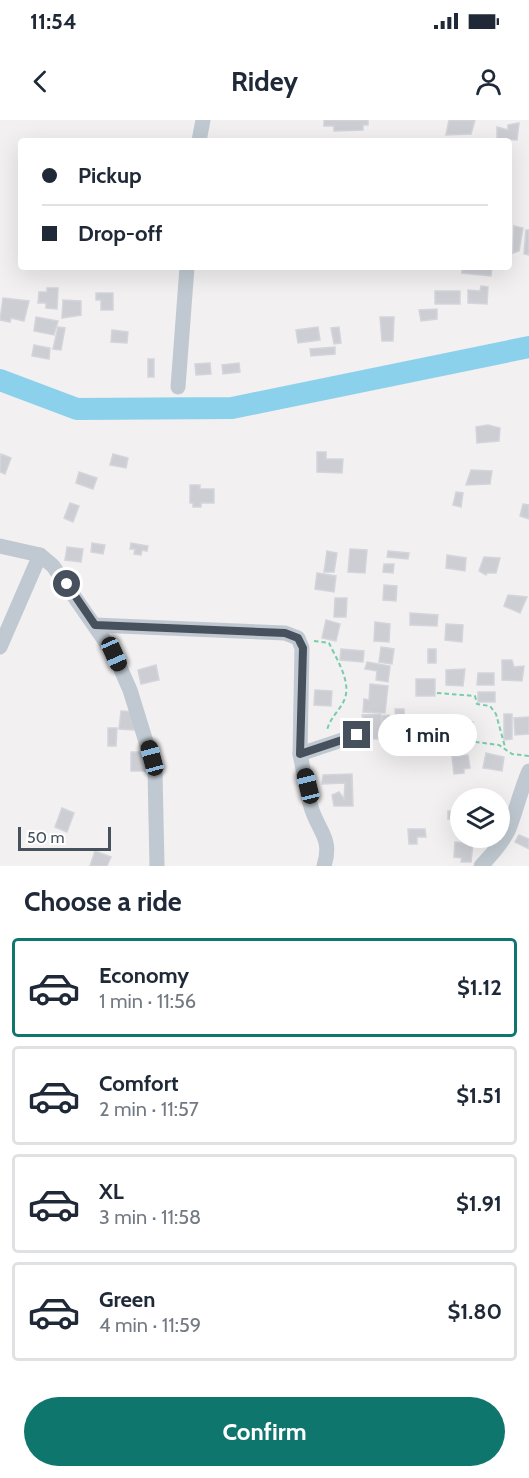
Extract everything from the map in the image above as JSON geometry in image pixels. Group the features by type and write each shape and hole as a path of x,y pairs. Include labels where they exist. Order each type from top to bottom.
{"street":[{"path":"200,138 203,120"},
{"path":"178,387 187,270"},
{"path":"0,546 40,555 53,566 114,654 130,690 155,771 157,866"},
{"path":"0,647 40,555"},
{"path":"95,625 285,633 298,638 303,648 300,754 311,806 325,832 327,856 324,866"},
{"path":"300,754 357,735"},
{"path":"481,866 500,845 529,771"}],"path":[{"path":"298,638 329,643 345,684 345,698 328,723 325,746"},
{"path":"436,693 475,696 477,705 490,706 496,714 505,747 512,754 529,756"},
{"path":"473,734 476,742 505,747"}],"building":[{"path":"324,120 368,120 368,125 363,125 363,130 334,131 334,126 324,126"},
{"path":"449,120 475,120 471,134 446,135"},
{"path":"519,123 517,140 497,138 497,127 508,130 508,125"},
{"path":"514,226 523,228 519,251 513,253"},
{"path":"526,230 529,230 529,255 524,254"},
{"path":"462,270 492,270 491,276 462,273"},
{"path":"481,286 488,287 487,304 468,303 468,290 480,291"},
{"path":"47,288 58,288 57,309 46,308 46,303 38,303 39,292 47,292"},
{"path":"435,291 460,291 460,304 435,304"},
{"path":"96,293 113,293 113,310 101,310 101,300 96,300"},
{"path":"3,298 29,301 24,321 11,318 10,322 0,320"},
{"path":"63,300 81,301 81,315 62,318"},
{"path":"437,309 437,319 421,321 419,310"},
{"path":"36,317 58,321 54,335 34,331"},
{"path":"380,317 394,317 393,341 382,341"},
{"path":"58,327 65,328 61,350 53,349"},
{"path":"318,327 320,340 298,343 296,330"},
{"path":"339,327 341,343 334,344 331,328"},
{"path":"112,330 128,332 127,343 111,342"},
{"path":"34,345 50,348 49,359 32,356"},
{"path":"335,347 335,354 311,356 310,349"},
{"path":"148,359 154,359 154,377 148,377"},
{"path":"210,363 211,374 196,375 195,364"},
{"path":"239,363 240,372 223,374 222,365"},
{"path":"488,425 500,428 499,441 477,443 476,427"},
{"path":"317,452 326,452 326,459 343,459 342,473 317,472"},
{"path":"1,454 11,458 5,474 0,472"},
{"path":"113,454 128,458 126,468 110,465"},
{"path":"471,470 492,471 490,484 466,485"},
{"path":"79,472 97,478 93,489 76,483"},
{"path":"190,485 200,485 200,489 214,489 214,503 201,503 201,507 193,507 193,503 190,503"},
{"path":"456,492 463,493 461,507 453,505"},
{"path":"70,503 79,506 73,522 64,518"},
{"path":"523,504 529,505 529,519 520,516"},
{"path":"92,543 105,545 103,554 91,552"},
{"path":"131,543 148,546 147,551 142,550 141,555 134,554 135,549 130,549"},
{"path":"67,547 83,549 81,562 65,560"},
{"path":"350,549 367,550 365,573 348,572"},
{"path":"327,551 337,553 334,572 324,572"},
{"path":"388,551 409,553 408,559 387,557"},
{"path":"447,555 466,558 465,571 446,568"},
{"path":"484,557 500,558 496,573 486,575 479,571"},
{"path":"384,564 394,564 393,573 383,572"},
{"path":"317,573 336,576 334,592 315,589"},
{"path":"384,585 397,586 396,601 383,600"},
{"path":"508,595 527,597 520,613 504,606"},
{"path":"335,598 347,598 346,617 334,617"},
{"path":"410,613 438,615 437,626 410,625"},
{"path":"326,620 340,624 336,641 322,638"},
{"path":"375,622 390,624 389,642 374,641"},
{"path":"446,624 463,625 462,642 445,640"},
{"path":"381,647 394,649 392,664 379,662"},
{"path":"341,649 364,651 363,662 340,660"},
{"path":"428,649 436,649 436,663 428,663"},
{"path":"502,660 512,660 514,667 524,666 522,681 502,680"},
{"path":"367,662 390,666 388,682 376,680 377,671 365,669"},
{"path":"156,665 159,680 141,684 138,670"},
{"path":"465,669 463,686 446,685 446,670"},
{"path":"478,673 494,673 494,685 477,685"},
{"path":"416,679 435,679 435,696 416,696"},
{"path":"370,684 388,686 385,713 363,712 364,699 369,700"},
{"path":"315,690 332,691 331,706 314,705"},
{"path":"478,692 495,692 495,702 478,702"},
{"path":"395,709 404,709 406,740 397,740"},
{"path":"121,711 136,712 134,730 119,729"},
{"path":"381,714 382,739 367,739 362,715"},
{"path":"504,714 512,714 512,739 504,740"},
{"path":"389,715 391,732 384,733 382,716"},
{"path":"529,717 529,734 515,735 514,718"},
{"path":"454,721 473,722 472,733 453,732"},
{"path":"108,728 117,728 116,746 108,746"},
{"path":"445,736 445,748 428,749 428,737"},
{"path":"131,752 146,752 146,771 131,771"},
{"path":"486,753 504,757 502,771 483,768"},
{"path":"468,755 470,768 464,769 464,773 454,774 452,757"},
{"path":"352,774 353,806 334,806 332,795 339,792 344,799 345,783 322,784 323,775"},
{"path":"62,808 74,813 67,832 55,827"},
{"path":"408,829 425,829 426,837 417,837 417,844 409,844"},
{"path":"519,835 529,839 529,849 515,842"},
{"path":"455,848 473,848 471,862 461,862 462,858 454,857"},
{"path":"95,851 111,857 107,866 90,866"}],"waterway":[{"path":"0,380 77,409 232,408 529,347"}],"route":[{"path":"67,584 95,625 285,633 298,638 303,648 300,754 357,735"}]}
